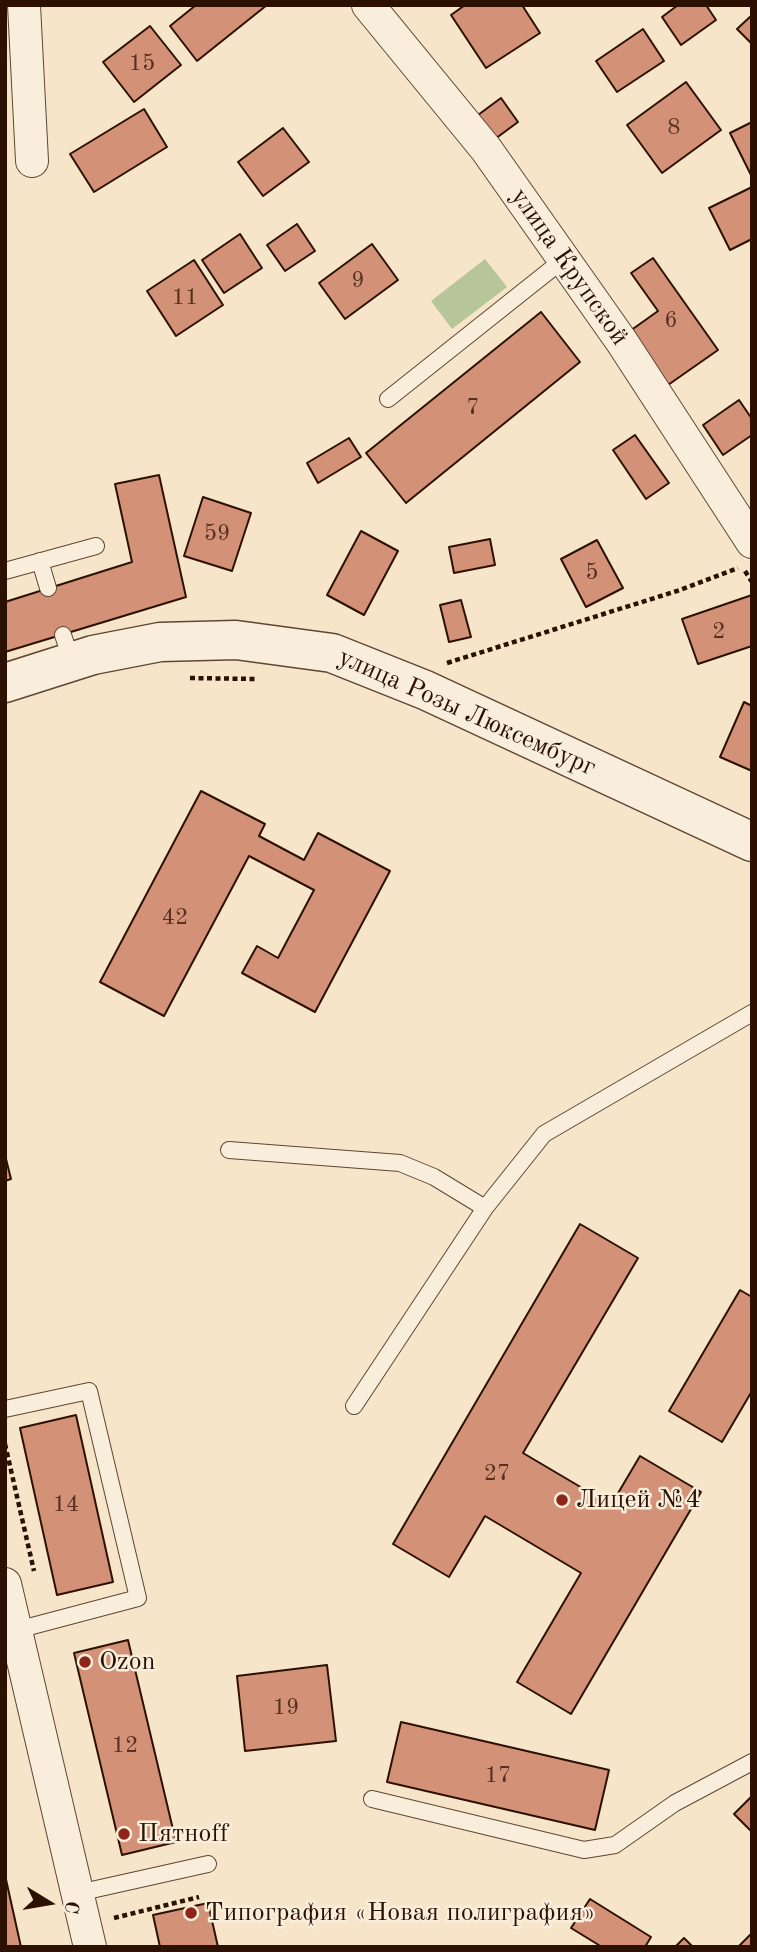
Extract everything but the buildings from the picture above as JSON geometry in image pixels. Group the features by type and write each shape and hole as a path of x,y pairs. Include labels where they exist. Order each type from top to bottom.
{"street":[{"path":"24,5 32,161"},
{"name":"улица Крупской","path":"368,5 486,149 622,342 747,554"},
{"name":"улица Розы Люксембург","path":"5,684 67,648 236,640 332,653 425,690 752,842"},
{"path":"5,1584 12,1640 90,1947"}],"lane":[{"path":"388,399 564,259"},
{"path":"5,571 96,546"},
{"path":"40,561 48,588"},
{"path":"354,1406 485,1208 544,1134 752,1013"},
{"path":"229,1150 400,1163 435,1177 485,1208"},
{"path":"5,1409 89,1391 138,1598 12,1640"},
{"path":"372,1800 584,1850 615,1845 675,1803 752,1762"},
{"path":"78,1893 208,1864"}],"path":[{"path":"439,669 452,661 677,591 747,554"},
{"path":"178,678 267,680"},
{"path":"114,1918 199,1897"}],"green space":[{"path":"485,259 507,287 452,329 431,301"}],"place":[{"name":"Лицей №4","path":"562,1500"},
{"name":"Ozon","path":"85,1662"},
{"name":"Пятнoff","path":"124,1834"},
{"name":"Типография «Новая полиграфия»","path":"191,1913"}]}
